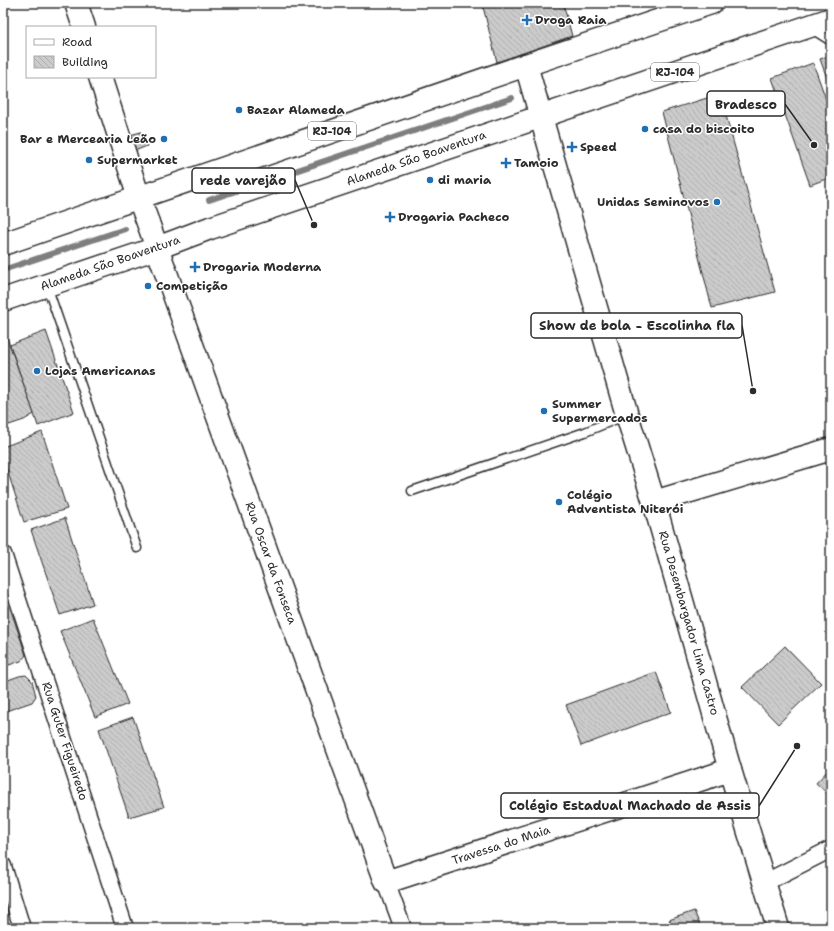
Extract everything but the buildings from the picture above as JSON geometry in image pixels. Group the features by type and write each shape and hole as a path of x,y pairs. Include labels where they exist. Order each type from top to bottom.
{"main road":[{"path":"76,3 84,26"},
{"name":"RJ-104","path":"3,244 711,3"},
{"name":"Alameda São Boaventura","path":"3,300 157,248 210,228 831,19"},
{"name":"Rua Desembargador Lima Castro","path":"526,65 627,415 654,502 730,770 778,928"},
{"name":"Rua Oscar da Fonseca","path":"100,78 139,198 386,882"},
{"path":"654,502 831,449"},
{"name":"Travessa do Maia","path":"386,882 730,770"}],"street":[{"name":"Rua Guter Figueiredo","path":"3,554 125,928"},
{"path":"764,883 831,850"},
{"path":"3,866 22,928"},
{"name":"Rua Oscar da Fonseca","path":"386,882 403,928"}],"lane":[{"path":"808,26 831,41"},
{"path":"46,285 137,548"},
{"path":"412,491 585,432 627,415"}],"waterway":[{"path":"209,200 512,98"},
{"path":"3,270 125,229"}],"place":[{"name":"Droga Raia","path":"527,20"},
{"name":"Bazar Alameda","path":"239,110"},
{"name":"casa do biscoito","path":"645,129"},
{"name":"Bar e Mercearia Leão","path":"164,139"},
{"name":"Bradesco","path":"814,145"},
{"name":"Speed","path":"572,147"},
{"name":"Supermarket","path":"89,160"},
{"name":"Tamoio","path":"506,163"},
{"name":"di maria","path":"430,180"},
{"name":"Unidas Seminovos","path":"717,202"},
{"name":"Drogaria Pacheco","path":"390,217"},
{"name":"rede varejão","path":"314,225"},
{"name":"Drogaria Moderna","path":"195,267"},
{"name":"Competição","path":"148,286"},
{"name":"Lojas Americanas","path":"37,371"},
{"name":"Show de bola - Escolinha fla","path":"753,391"},
{"name":"Summer Supermercados","path":"544,411"},
{"name":"Colégio Adventista Niterói","path":"559,502"},
{"name":"Colégio Estadual Machado de Assis","path":"797,746"}]}
